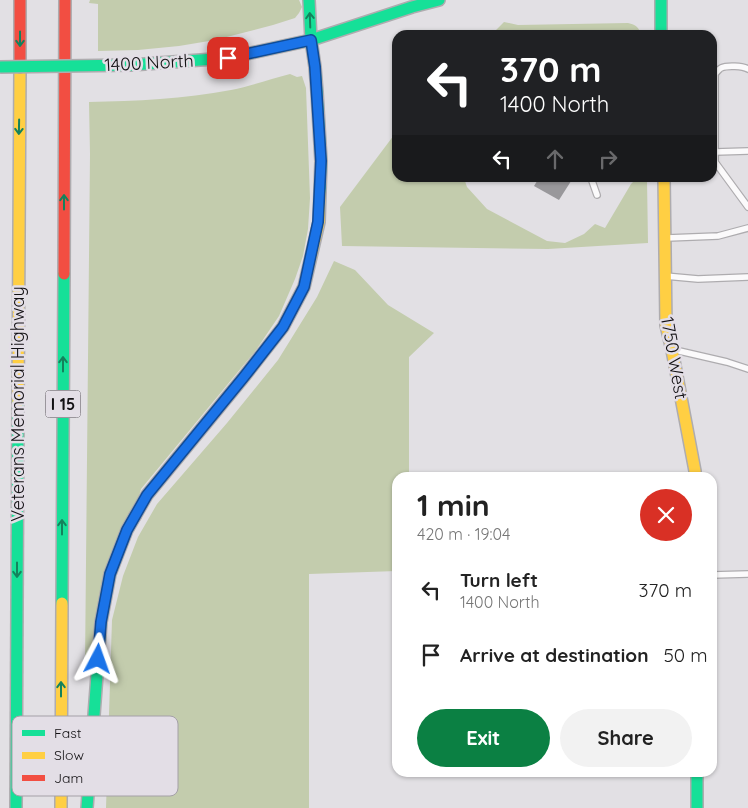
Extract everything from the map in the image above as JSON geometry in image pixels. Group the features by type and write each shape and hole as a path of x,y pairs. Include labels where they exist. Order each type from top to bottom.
{"main road":[{"name":"Veterans Memorial Highway","path":"16,716 20,0"},
{"name":"I 15","path":"61,716 64,0"},
{"path":"94,716 101,622 110,574 127,530 147,495 283,327 304,287 318,222 321,161 309,0"},
{"name":"1400 North","path":"0,67 131,65 228,58 311,40 439,0"},
{"path":"661,0 661,30"},
{"name":"1750 West","path":"664,182 666,325 694,472"},
{"path":"697,777 697,808"}],"lane":[{"path":"717,72 721,68 731,66 748,69"},
{"path":"717,152 748,151"},
{"path":"717,166 748,207"},
{"path":"592,182 597,195"},
{"path":"664,238 718,236 748,228"},
{"path":"665,276 698,279 748,277"},
{"path":"672,350 748,368"},
{"path":"717,574 748,574"}],"green space":[{"path":"90,0 299,0 302,7 295,18 215,40 138,50 98,51 98,4 89,3"},
{"path":"504,22 518,25 628,23 639,30 496,30"},
{"path":"290,74 297,77 302,76 306,88 310,198 308,229 303,256 279,316 256,350 141,489 90,665 85,665 89,102 196,96 238,88"},
{"path":"392,138 392,182 465,182 467,187 487,209 547,241 565,243 584,234 595,224 605,228 631,184 633,182 647,182 648,243 548,249 342,246 340,207"},
{"path":"334,261 355,270 388,305 434,333 409,357 409,472 392,472 392,571 309,574 309,808 106,808 106,796 178,796 178,716 109,716 112,620 123,576 138,537 157,504 278,360 317,297"}],"building":[{"path":"536,182 570,182 559,200 534,186"}],"traffic: fast":[{"path":"309,0 321,161 320,191"},
{"path":"131,65 228,58 311,40 439,0"},
{"path":"661,0 661,30"},
{"path":"0,67 131,65"},
{"path":"62,603 64,274"},
{"path":"16,716 18,402"},
{"path":"94,716 101,622 110,574 127,530 135,516"},
{"path":"697,777 697,808"},
{"path":"16,796 16,808"},
{"path":"87,808 88,796"}],"traffic: slow":[{"path":"18,402 20,68"},
{"path":"664,182 666,325 695,472"},
{"path":"135,516 147,495 283,327 304,287 319,222 320,191"},
{"path":"61,716 62,603"},
{"path":"61,796 61,808"}],"traffic: jam":[{"path":"20,0 20,68"},
{"path":"64,274 65,0"}],"route":[{"path":"98,659 101,622 110,574 127,530 147,495 283,327 304,287 318,222 321,161 315,67 311,40 228,58"}]}
